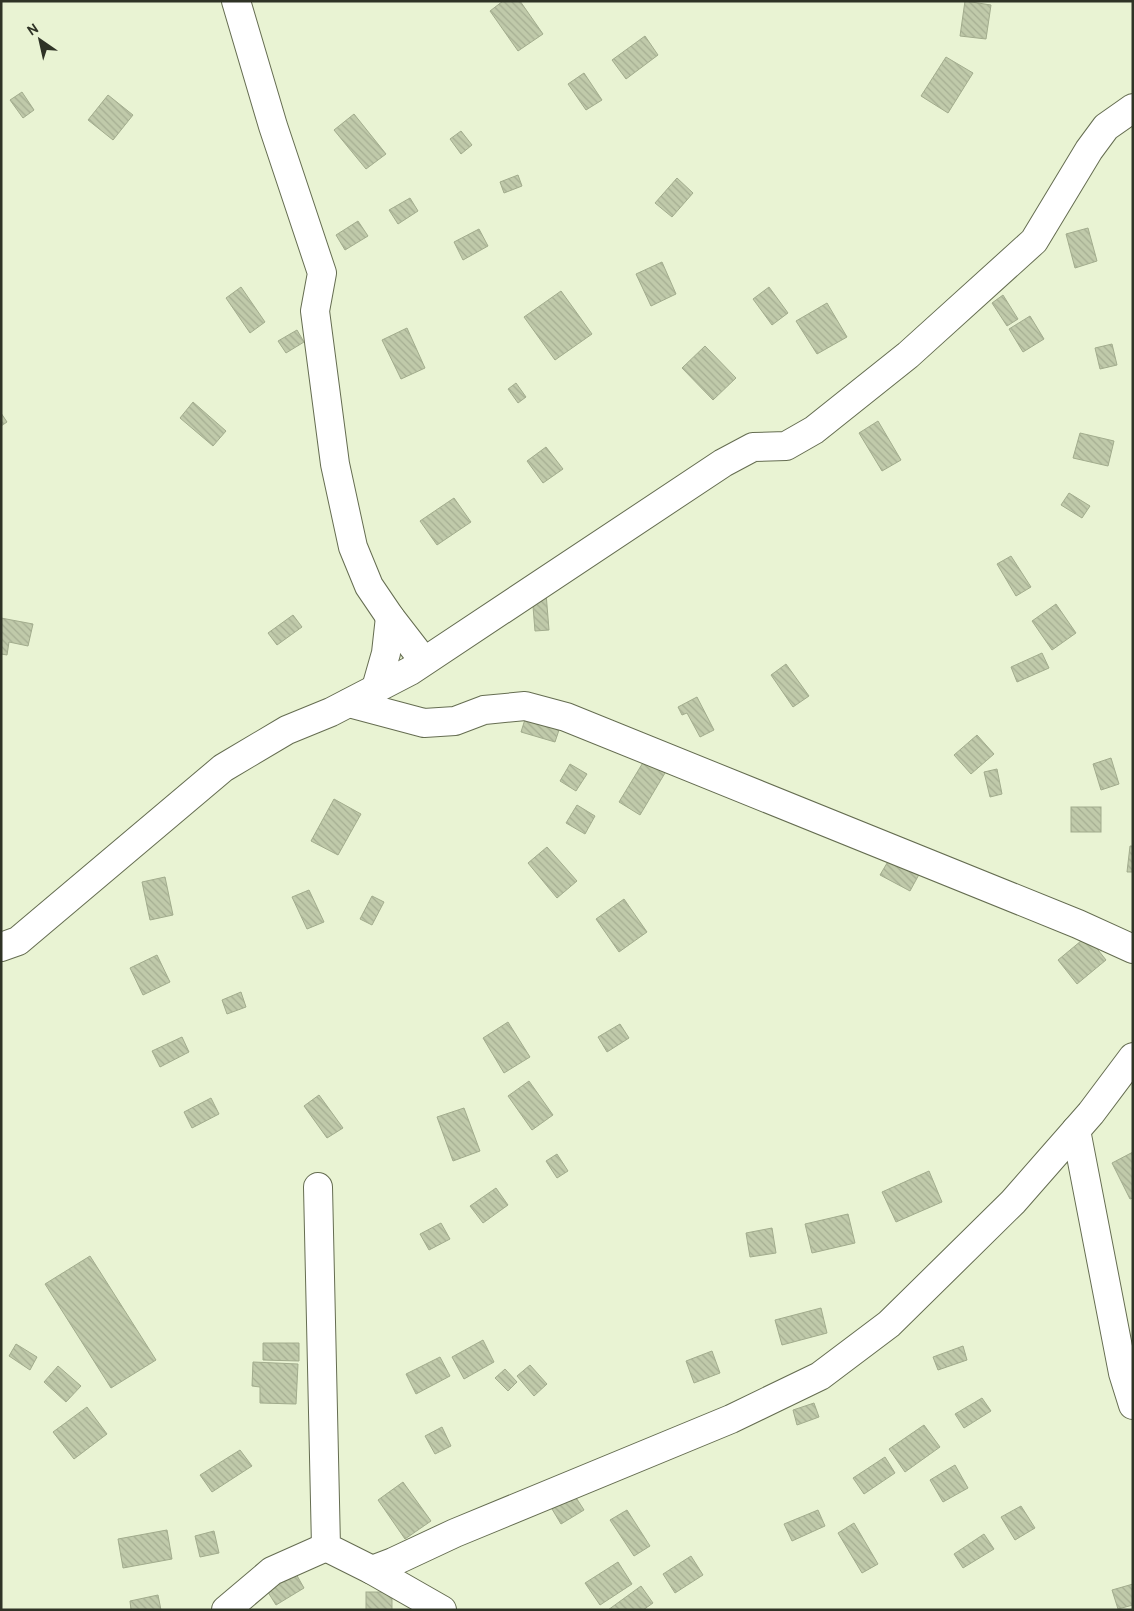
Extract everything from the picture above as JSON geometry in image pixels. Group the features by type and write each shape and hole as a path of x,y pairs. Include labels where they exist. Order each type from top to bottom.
{"street":[{"path":"236,1 273,126 322,273 316,311 334,464 352,547 369,586 424,661"},
{"path":"1,947 18,941 223,768 287,730 349,703 410,671 723,462 754,447 786,446 814,430 908,355 1034,241 1089,150 1106,126 1133,108"},
{"path":"376,688 386,653 390,617"},
{"path":"349,703 424,724 455,721 484,710 525,706 566,717 1078,924 1133,950"},
{"path":"372,1570 455,1533 731,1418 820,1376 889,1324 1013,1202 1076,1130 1133,1057"},
{"path":"1076,1130 1123,1373 1133,1405"},
{"path":"318,1186 326,1547"},
{"path":"326,1547 372,1570 442,1610"},
{"path":"226,1610 272,1571 326,1547"}],"building":[{"path":"503,1 520,1 543,34 518,51 490,11"},
{"path":"965,1 991,5 986,39 960,36"},
{"path":"645,36 658,55 626,79 612,60"},
{"path":"946,57 973,73 948,113 921,96"},
{"path":"584,73 602,100 586,110 568,84"},
{"path":"22,92 34,110 23,118 10,100"},
{"path":"108,95 133,115 113,140 88,120"},
{"path":"354,114 386,154 366,169 334,130"},
{"path":"461,131 472,145 461,154 450,139"},
{"path":"518,175 522,186 504,193 500,182"},
{"path":"677,178 693,193 672,217 655,203"},
{"path":"410,198 418,211 398,224 389,210"},
{"path":"358,221 368,236 345,250 336,235"},
{"path":"1088,228 1097,261 1075,268 1066,234"},
{"path":"479,229 488,246 463,260 454,242"},
{"path":"662,262 676,294 651,306 636,274"},
{"path":"241,287 265,322 250,333 226,298"},
{"path":"769,287 788,313 772,325 753,299"},
{"path":"561,291 592,334 555,360 524,317"},
{"path":"1003,295 1018,319 1007,326 992,303"},
{"path":"827,303 847,337 817,354 796,321"},
{"path":"1030,316 1044,339 1023,352 1009,329"},
{"path":"407,328 425,368 401,379 382,340"},
{"path":"297,330 304,342 286,353 278,341"},
{"path":"1112,344 1117,365 1100,369 1095,348"},
{"path":"705,346 736,378 713,400 682,368"},
{"path":"516,383 526,397 518,403 508,389"},
{"path":"193,402 226,431 213,446 180,418"},
{"path":"1,413 7,422 1,426"},
{"path":"878,421 901,460 882,471 859,433"},
{"path":"1080,433 1114,441 1108,466 1073,458"},
{"path":"546,447 563,469 543,483 527,461"},
{"path":"1069,493 1090,506 1082,518 1061,505"},
{"path":"454,498 471,522 437,545 420,521"},
{"path":"1011,556 1031,587 1016,596 997,564"},
{"path":"546,593 549,630 535,631 532,594"},
{"path":"1056,604 1076,633 1052,650 1032,621"},
{"path":"293,615 302,627 277,645 268,633"},
{"path":"1,618 33,624 28,646 9,642 7,655 1,654"},
{"path":"1042,653 1049,668 1017,682 1011,667"},
{"path":"786,664 809,696 793,707 771,675"},
{"path":"697,697 714,730 700,737 687,713 682,715 678,707"},
{"path":"527,713 561,724 555,742 521,732"},
{"path":"977,735 994,754 971,774 954,755"},
{"path":"647,756 668,768 640,815 619,802"},
{"path":"1111,758 1119,784 1101,790 1093,764"},
{"path":"570,764 587,774 576,791 560,781"},
{"path":"997,769 1002,794 990,797 984,772"},
{"path":"334,799 361,814 338,855 311,841"},
{"path":"577,805 595,816 585,834 566,823"},
{"path":"1071,807 1101,807 1101,832 1071,832"},
{"path":"1130,846 1133,846 1133,872 1127,872"},
{"path":"547,847 577,881 557,898 528,863"},
{"path":"893,853 922,869 910,891 880,875"},
{"path":"165,877 173,915 150,920 142,882"},
{"path":"309,890 324,922 307,929 292,897"},
{"path":"372,896 384,902 372,925 360,919"},
{"path":"624,899 647,932 619,952 596,919"},
{"path":"1087,936 1106,960 1077,984 1058,960"},
{"path":"157,955 170,982 143,995 130,968"},
{"path":"241,992 246,1007 227,1014 222,1000"},
{"path":"508,1022 530,1057 504,1073 483,1038"},
{"path":"620,1024 629,1038 607,1052 598,1037"},
{"path":"182,1037 189,1052 160,1067 152,1051"},
{"path":"529,1081 553,1115 532,1130 508,1096"},
{"path":"319,1095 343,1128 327,1138 304,1106"},
{"path":"211,1098 219,1114 192,1128 184,1112"},
{"path":"464,1108 480,1151 453,1161 437,1117"},
{"path":"1133,1152 1133,1198 1130,1199 1112,1163"},
{"path":"557,1154 568,1171 557,1178 546,1161"},
{"path":"929,1171 942,1202 896,1222 882,1192"},
{"path":"496,1188 508,1205 483,1223 470,1206"},
{"path":"848,1214 855,1243 812,1253 805,1224"},
{"path":"441,1223 450,1239 429,1250 420,1234"},
{"path":"772,1228 776,1253 750,1257 746,1233"},
{"path":"90,1256 156,1360 111,1388 45,1284"},
{"path":"821,1308 827,1333 782,1345 775,1320"},
{"path":"483,1340 494,1362 464,1379 452,1357"},
{"path":"263,1343 299,1343 299,1361 263,1360"},
{"path":"16,1344 37,1357 30,1370 9,1356"},
{"path":"963,1346 967,1360 938,1370 933,1357"},
{"path":"712,1351 720,1373 694,1383 686,1361"},
{"path":"440,1357 450,1376 416,1394 406,1374"},
{"path":"253,1362 298,1364 296,1404 260,1403 260,1387 252,1386"},
{"path":"530,1365 547,1384 534,1396 517,1376"},
{"path":"58,1366 81,1386 66,1402 44,1382"},
{"path":"505,1369 517,1382 508,1391 495,1378"},
{"path":"982,1398 991,1411 964,1428 955,1414"},
{"path":"814,1403 819,1417 797,1425 793,1410"},
{"path":"87,1407 107,1434 74,1459 53,1432"},
{"path":"924,1425 940,1447 905,1472 889,1449"},
{"path":"442,1427 451,1446 435,1454 425,1436"},
{"path":"240,1450 252,1466 212,1492 200,1475"},
{"path":"885,1457 895,1473 864,1494 853,1478"},
{"path":"955,1465 968,1488 943,1502 930,1480"},
{"path":"403,1482 431,1521 405,1539 378,1500"},
{"path":"575,1496 584,1510 561,1524 552,1509"},
{"path":"1021,1506 1035,1528 1015,1540 1001,1517"},
{"path":"627,1510 650,1546 634,1556 610,1520"},
{"path":"818,1510 825,1526 792,1541 784,1524"},
{"path":"854,1523 878,1564 862,1573 838,1533"},
{"path":"167,1530 172,1559 123,1568 118,1539"},
{"path":"214,1531 219,1553 200,1557 195,1536"},
{"path":"984,1534 994,1549 963,1568 954,1554"},
{"path":"691,1556 703,1575 675,1593 663,1574"},
{"path":"618,1562 632,1584 600,1605 585,1583"},
{"path":"295,1572 304,1588 276,1605 266,1589"},
{"path":"1133,1584 1133,1605 1118,1609 1112,1590"},
{"path":"641,1586 653,1603 643,1610 608,1610"},
{"path":"366,1592 392,1592 392,1610 366,1610"},
{"path":"158,1595 161,1610 131,1610 130,1601"}]}
